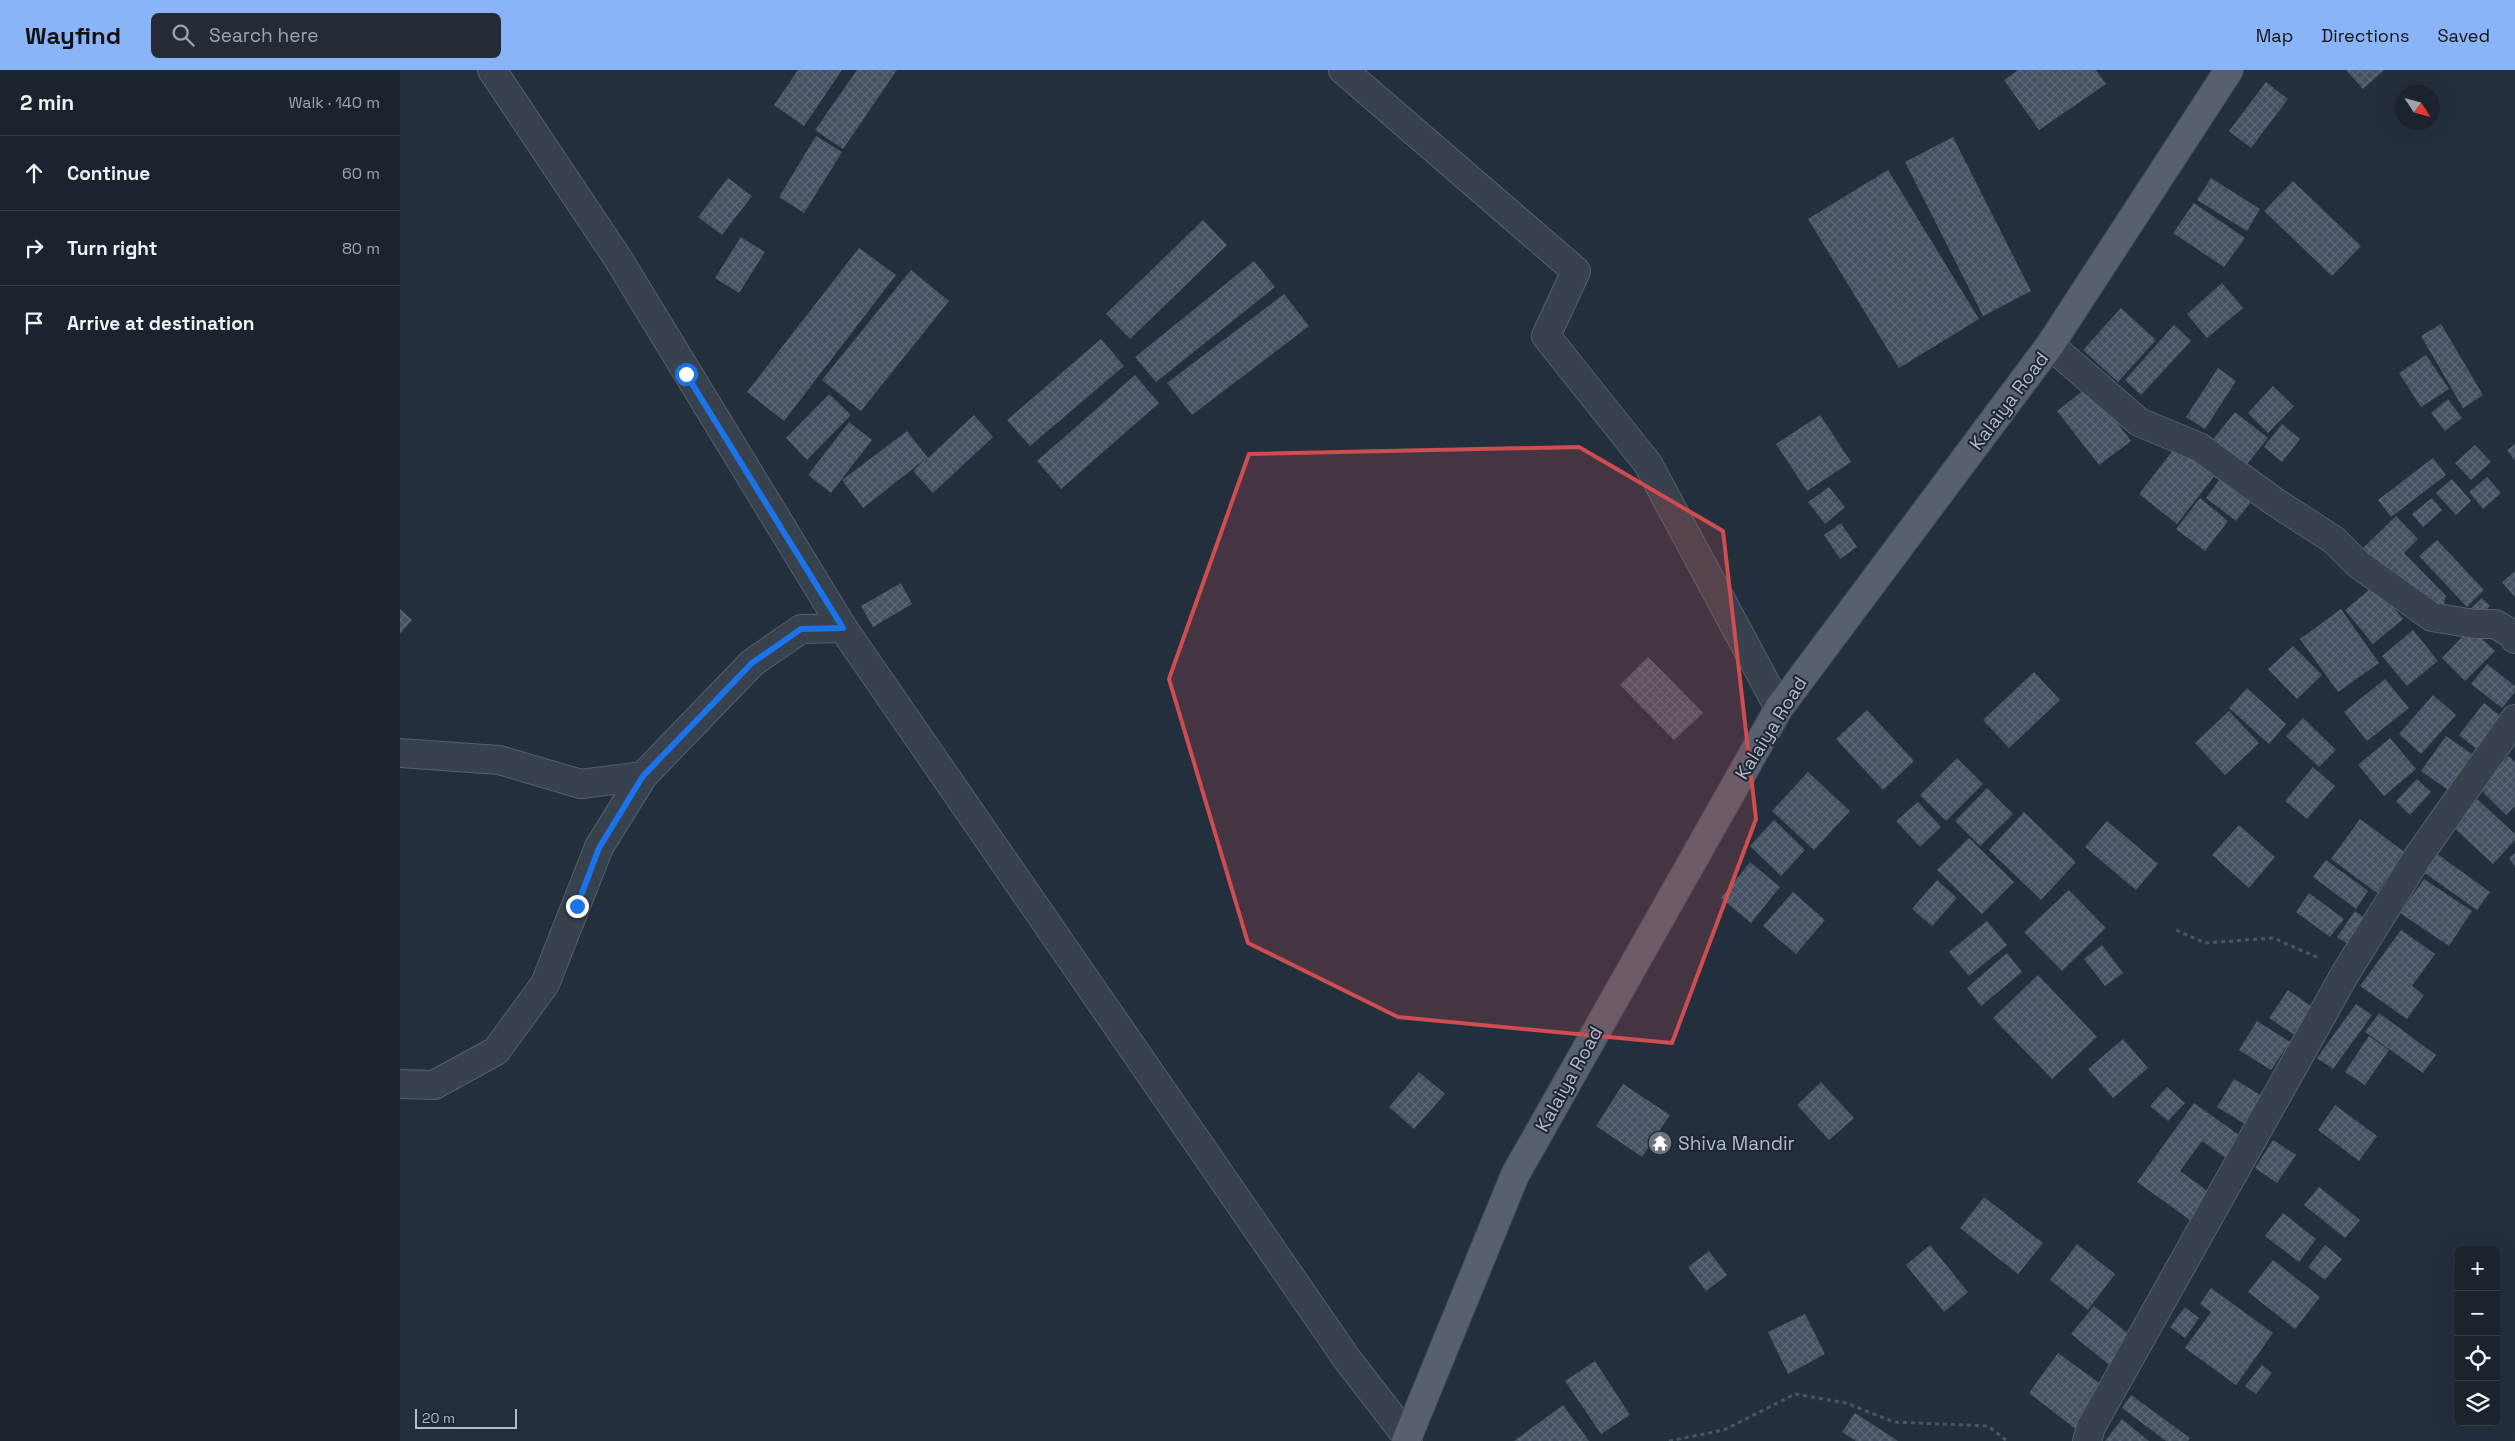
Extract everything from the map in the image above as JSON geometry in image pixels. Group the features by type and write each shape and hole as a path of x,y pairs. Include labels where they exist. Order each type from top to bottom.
{"main road":[{"name":"Kalaiya Road","path":"1407,1439 1515,1174 1779,708 2050,345 2229,70"}],"street":[{"path":"492,70 617,257 843,628 1347,1359 1407,1439"},
{"path":"1343,70 1576,271 1546,336 1648,464 1779,708"},
{"path":"2050,345 2139,422 2199,447 2274,502 2334,540 2358,564 2432,617 2474,624 2495,624 2512,634 2515,639"},
{"path":"400,1084 434,1084 496,1051 545,984 599,848 643,776 752,663 801,629 843,628"},
{"path":"2087,1441 2091,1427 2345,974 2417,858 2515,719"},
{"path":"400,753 499,760 581,784 643,776"}],"path":[{"path":"2176,930 2205,943 2273,938 2312,954 2345,974"},
{"path":"1669,1441 1724,1430 1795,1394 1846,1403 1894,1422 1988,1426 2007,1441"}],"highlighted area":[{"path":"1579,447 1723,531 1756,819 1672,1043 1398,1017 1248,943 1169,679 1249,454"}],"building":[{"path":"798,70 842,70 804,126 774,105"},
{"path":"857,70 897,70 843,149 815,130"},
{"path":"2018,70 2096,70 2106,84 2039,130 2004,80"},
{"path":"2346,70 2384,70 2363,89"},
{"path":"2266,82 2288,99 2251,148 2229,131"},
{"path":"816,136 842,152 804,213 779,197"},
{"path":"1953,137 2031,291 1983,316 1905,162"},
{"path":"1888,170 1979,319 1899,368 1808,219"},
{"path":"728,178 752,196 722,235 698,217"},
{"path":"2211,178 2260,209 2247,231 2197,200"},
{"path":"2293,181 2361,246 2332,276 2264,211"},
{"path":"2194,203 2245,238 2224,267 2173,233"},
{"path":"1203,220 1227,245 1130,339 1106,314"},
{"path":"741,237 765,252 739,293 715,278"},
{"path":"859,248 896,275 784,421 747,392"},
{"path":"1254,261 1275,287 1156,382 1135,357"},
{"path":"911,270 949,301 861,411 822,380"},
{"path":"2222,283 2243,308 2207,338 2187,314"},
{"path":"1284,294 1309,326 1192,415 1167,383"},
{"path":"2121,308 2156,340 2118,382 2083,350"},
{"path":"2441,324 2483,395 2463,408 2421,336"},
{"path":"2174,325 2191,341 2141,395 2125,380"},
{"path":"1101,339 1124,366 1030,446 1007,420"},
{"path":"2426,355 2449,389 2421,407 2399,373"},
{"path":"2218,368 2236,381 2205,429 2186,417"},
{"path":"1135,375 1159,403 1061,489 1037,461"},
{"path":"2089,386 2131,441 2099,465 2057,411"},
{"path":"2273,386 2294,406 2268,433 2248,413"},
{"path":"829,394 851,415 807,460 786,438"},
{"path":"2448,399 2462,418 2445,431 2431,413"},
{"path":"2235,412 2268,438 2243,469 2211,442"},
{"path":"974,415 993,437 933,493 913,471 924,460 863,508 842,480 907,431 928,458"},
{"path":"1820,415 1851,462 1807,491 1776,444"},
{"path":"849,422 872,440 831,493 808,475"},
{"path":"2282,424 2300,439 2282,462 2264,447"},
{"path":"2178,444 2216,474 2177,524 2139,494"},
{"path":"2515,444 2515,461 2507,450"},
{"path":"2475,445 2491,462 2471,480 2455,463"},
{"path":"2433,458 2446,475 2391,517 2378,500"},
{"path":"2487,477 2501,493 2483,509 2469,492"},
{"path":"2220,479 2251,502 2236,521 2206,498"},
{"path":"2452,479 2471,501 2456,515 2436,493"},
{"path":"1829,487 1845,507 1825,524 1808,502"},
{"path":"2200,498 2228,521 2205,551 2176,529"},
{"path":"2432,498 2442,510 2423,527 2412,514"},
{"path":"2396,516 2418,539 2404,553 2446,596 2442,612 2413,601 2362,549"},
{"path":"1841,523 1857,547 1840,559 1824,535"},
{"path":"2437,540 2484,590 2467,607 2419,556"},
{"path":"2515,571 2515,597 2502,582"},
{"path":"901,583 912,604 873,627 861,606"},
{"path":"2375,585 2403,619 2373,644 2345,610"},
{"path":"2482,598 2490,606 2478,618 2469,610"},
{"path":"400,609 412,620 400,634"},
{"path":"2341,609 2379,663 2338,692 2300,639"},
{"path":"2471,628 2495,651 2465,681 2442,658"},
{"path":"2413,630 2438,661 2407,686 2382,656"},
{"path":"2293,646 2322,675 2297,699 2268,669"},
{"path":"1648,657 1703,713 1674,740 1620,685"},
{"path":"2487,664 2515,686 2515,692 2502,708 2471,684"},
{"path":"2034,672 2060,700 2009,748 1983,720"},
{"path":"2385,679 2409,708 2367,741 2344,712"},
{"path":"2247,688 2286,724 2269,744 2229,708"},
{"path":"2433,695 2456,715 2421,754 2399,734"},
{"path":"2484,703 2503,718 2478,750 2459,735"},
{"path":"1867,710 1914,761 1883,790 1836,739"},
{"path":"2229,711 2259,743 2225,775 2195,743"},
{"path":"2303,718 2336,750 2319,767 2286,736"},
{"path":"2446,736 2472,754 2448,790 2421,771"},
{"path":"2390,738 2416,769 2384,796 2358,765"},
{"path":"2509,756 2515,762 2515,806 2506,815 2478,787"},
{"path":"1957,758 1983,784 1946,821 1920,795"},
{"path":"2313,767 2335,786 2307,819 2285,801"},
{"path":"1808,772 1850,811 1814,850 1772,811"},
{"path":"2417,779 2431,792 2410,815 2396,801"},
{"path":"1987,788 2013,814 1980,846 1955,821"},
{"path":"2475,797 2515,834 2515,840 2493,864 2450,824"},
{"path":"1918,802 1941,827 1920,847 1896,821"},
{"path":"2024,812 2076,862 2041,900 1989,850"},
{"path":"2360,819 2406,853 2396,882 2388,876 2377,893 2331,859"},
{"path":"1774,820 1805,850 1781,876 1750,846"},
{"path":"2107,821 2158,864 2136,890 2085,847"},
{"path":"2239,825 2275,857 2249,888 2212,855"},
{"path":"1969,838 2014,882 1982,914 1937,870"},
{"path":"2436,853 2490,892 2477,910 2422,871"},
{"path":"2515,853 2515,866 2509,858"},
{"path":"2326,860 2368,891 2356,909 2313,877"},
{"path":"1750,862 1780,887 1751,923 1721,898"},
{"path":"2424,879 2472,911 2449,946 2400,913"},
{"path":"1937,880 1957,898 1932,926 1912,909"},
{"path":"2069,890 2106,928 2062,971 2024,932"},
{"path":"1793,892 1825,920 1796,954 1763,926"},
{"path":"2309,893 2344,919 2330,937 2296,912"},
{"path":"2355,911 2370,922 2352,947 2337,937"},
{"path":"1987,921 2007,945 1969,976 1949,952"},
{"path":"2401,930 2435,954 2412,986 2424,995 2407,1019 2360,986"},
{"path":"2102,945 2123,973 2105,986 2084,959"},
{"path":"2007,953 2022,972 1981,1006 1967,988"},
{"path":"2038,975 2097,1037 2052,1079 1993,1018"},
{"path":"2288,990 2315,1009 2296,1036 2269,1018"},
{"path":"2356,1004 2372,1015 2333,1069 2317,1058"},
{"path":"2379,1013 2436,1055 2423,1073 2365,1032"},
{"path":"2257,1021 2290,1042 2271,1070 2239,1050"},
{"path":"2369,1036 2389,1050 2365,1085 2345,1072"},
{"path":"2123,1039 2148,1068 2113,1098 2088,1069"},
{"path":"1419,1072 1445,1094 1414,1129 1389,1107"},
{"path":"2234,1079 2262,1096 2245,1124 2217,1107"},
{"path":"1821,1082 1854,1118 1829,1140 1797,1105"},
{"path":"1623,1084 1670,1115 1642,1157 1596,1126"},
{"path":"2167,1087 2185,1103 2168,1121 2150,1106"},
{"path":"2194,1103 2246,1140 2230,1161 2202,1141 2180,1171 2209,1192 2190,1220 2137,1182"},
{"path":"2335,1105 2377,1136 2359,1161 2318,1130"},
{"path":"2273,1140 2296,1155 2277,1183 2255,1168"},
{"path":"2319,1187 2360,1220 2345,1238 2304,1205"},
{"path":"1984,1197 2043,1243 2018,1274 1960,1228"},
{"path":"2283,1213 2316,1239 2299,1262 2265,1236"},
{"path":"2077,1244 2115,1274 2088,1310 2050,1280"},
{"path":"1930,1245 1968,1292 1944,1312 1906,1265"},
{"path":"2325,1245 2342,1259 2325,1280 2308,1267"},
{"path":"1709,1251 1727,1275 1706,1291 1688,1267"},
{"path":"2273,1260 2320,1297 2295,1329 2248,1292"},
{"path":"2211,1288 2273,1333 2236,1385 2185,1348 2211,1312 2200,1304"},
{"path":"2094,1306 2135,1339 2112,1367 2071,1334"},
{"path":"2185,1307 2199,1318 2185,1338 2170,1327"},
{"path":"1805,1314 1825,1354 1788,1374 1768,1332"},
{"path":"2058,1353 2109,1390 2078,1431 2029,1393"},
{"path":"1595,1361 1630,1415 1601,1434 1565,1381"},
{"path":"2262,1365 2272,1373 2256,1394 2245,1386"},
{"path":"2131,1395 2190,1438 2188,1441 2166,1441 2122,1408"},
{"path":"1563,1405 1589,1441 1514,1441"},
{"path":"1855,1413 1898,1441 1856,1441 1842,1432"},
{"path":"2122,1419 2149,1441 2105,1441"}],"place":[{"name":"Shiva Mandir","path":"1660,1143"}],"route":[{"path":"577,906 599,848 643,776 679,742 752,663 801,629 843,628 686,374"}]}
